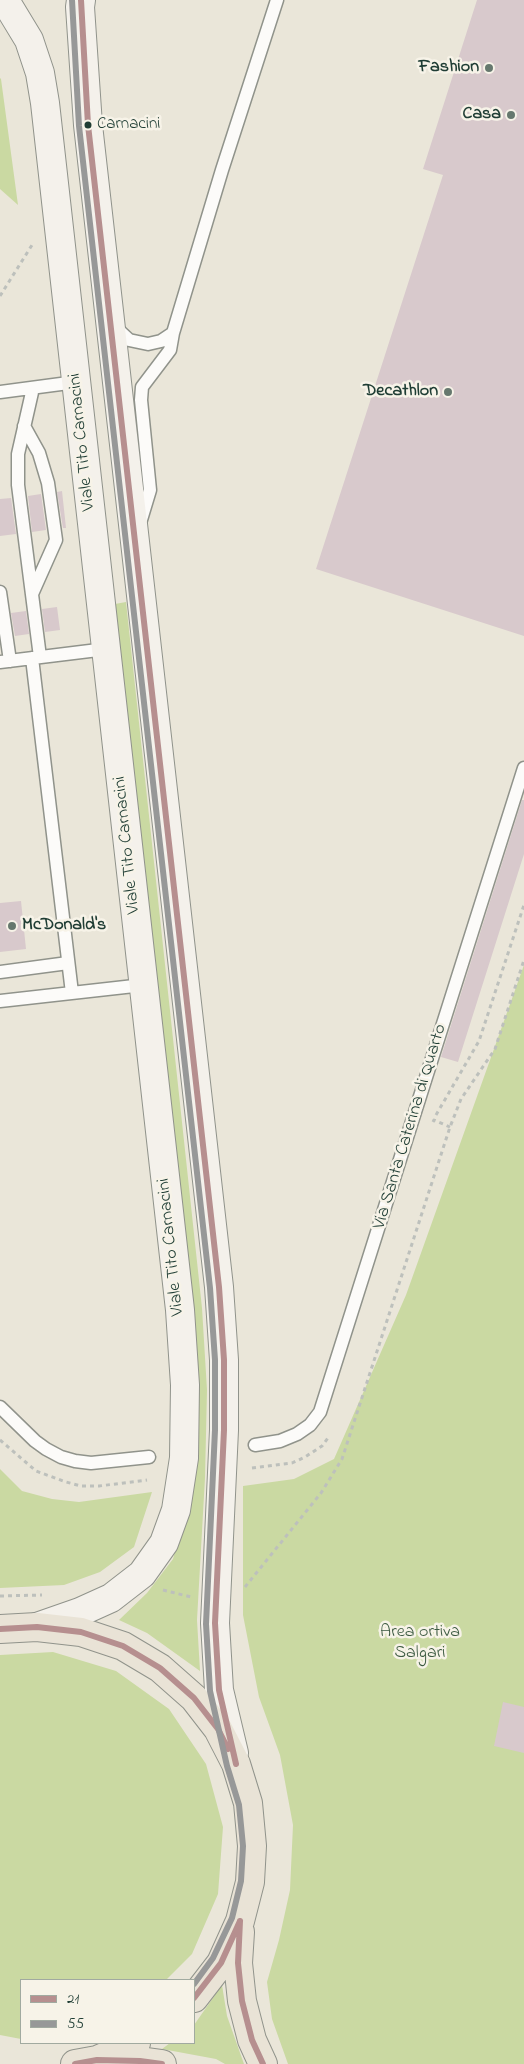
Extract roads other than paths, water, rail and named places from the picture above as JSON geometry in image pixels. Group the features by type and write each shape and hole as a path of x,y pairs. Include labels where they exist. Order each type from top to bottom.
{"main road":[{"name":"Viale Tito Carnacini","path":"2,0 9,7 29,40 40,73 46,112 183,1350 184,1458 176,1510 164,1543 142,1574 111,1598 80,1612 38,1627"},
{"path":"81,0 88,125 219,1287 224,1360 224,1430 215,1623 219,1690 236,1764 248,1803 252,1846 250,1882 240,1921 221,1963 195,1997"},
{"path":"0,1629 38,1627 90,1635 123,1646 160,1668 194,1698 218,1729 236,1764"},
{"path":"240,1921 238,1963 242,2001 252,2040 263,2064"},
{"path":"86,2062 133,2044"},
{"path":"86,2062 140,2061 162,2064"}],"lane":[{"path":"136,540 150,490 141,400 142,387 170,350 173,333 224,162 277,0"},
{"path":"111,323 128,340 148,344 161,341 173,333"},
{"path":"0,392 76,382"},
{"path":"33,388 18,454 18,485 32,594 36,657 72,994"},
{"path":"24,426 39,453 48,483 56,540 32,594"},
{"path":"1,597 5,661 106,649"},
{"name":"Via Santa Caterina di Quarto","path":"255,1445 280,1441 297,1434 310,1424 320,1412 524,768"},
{"path":"0,972 68,962"},
{"path":"0,1001 143,985"},
{"path":"0,1407 35,1441 61,1457 91,1463 149,1457"}],"place":[{"name":"Fashion","path":"489,68"},
{"name":"Casa","path":"511,115"},
{"name":"Carnacini","path":"88,125"},
{"name":"Decathlon","path":"448,392"},
{"name":"McDonald's","path":"12,926"}],"park label":[{"name":"Area ortiva Salgari","path":"420,1644"}]}
